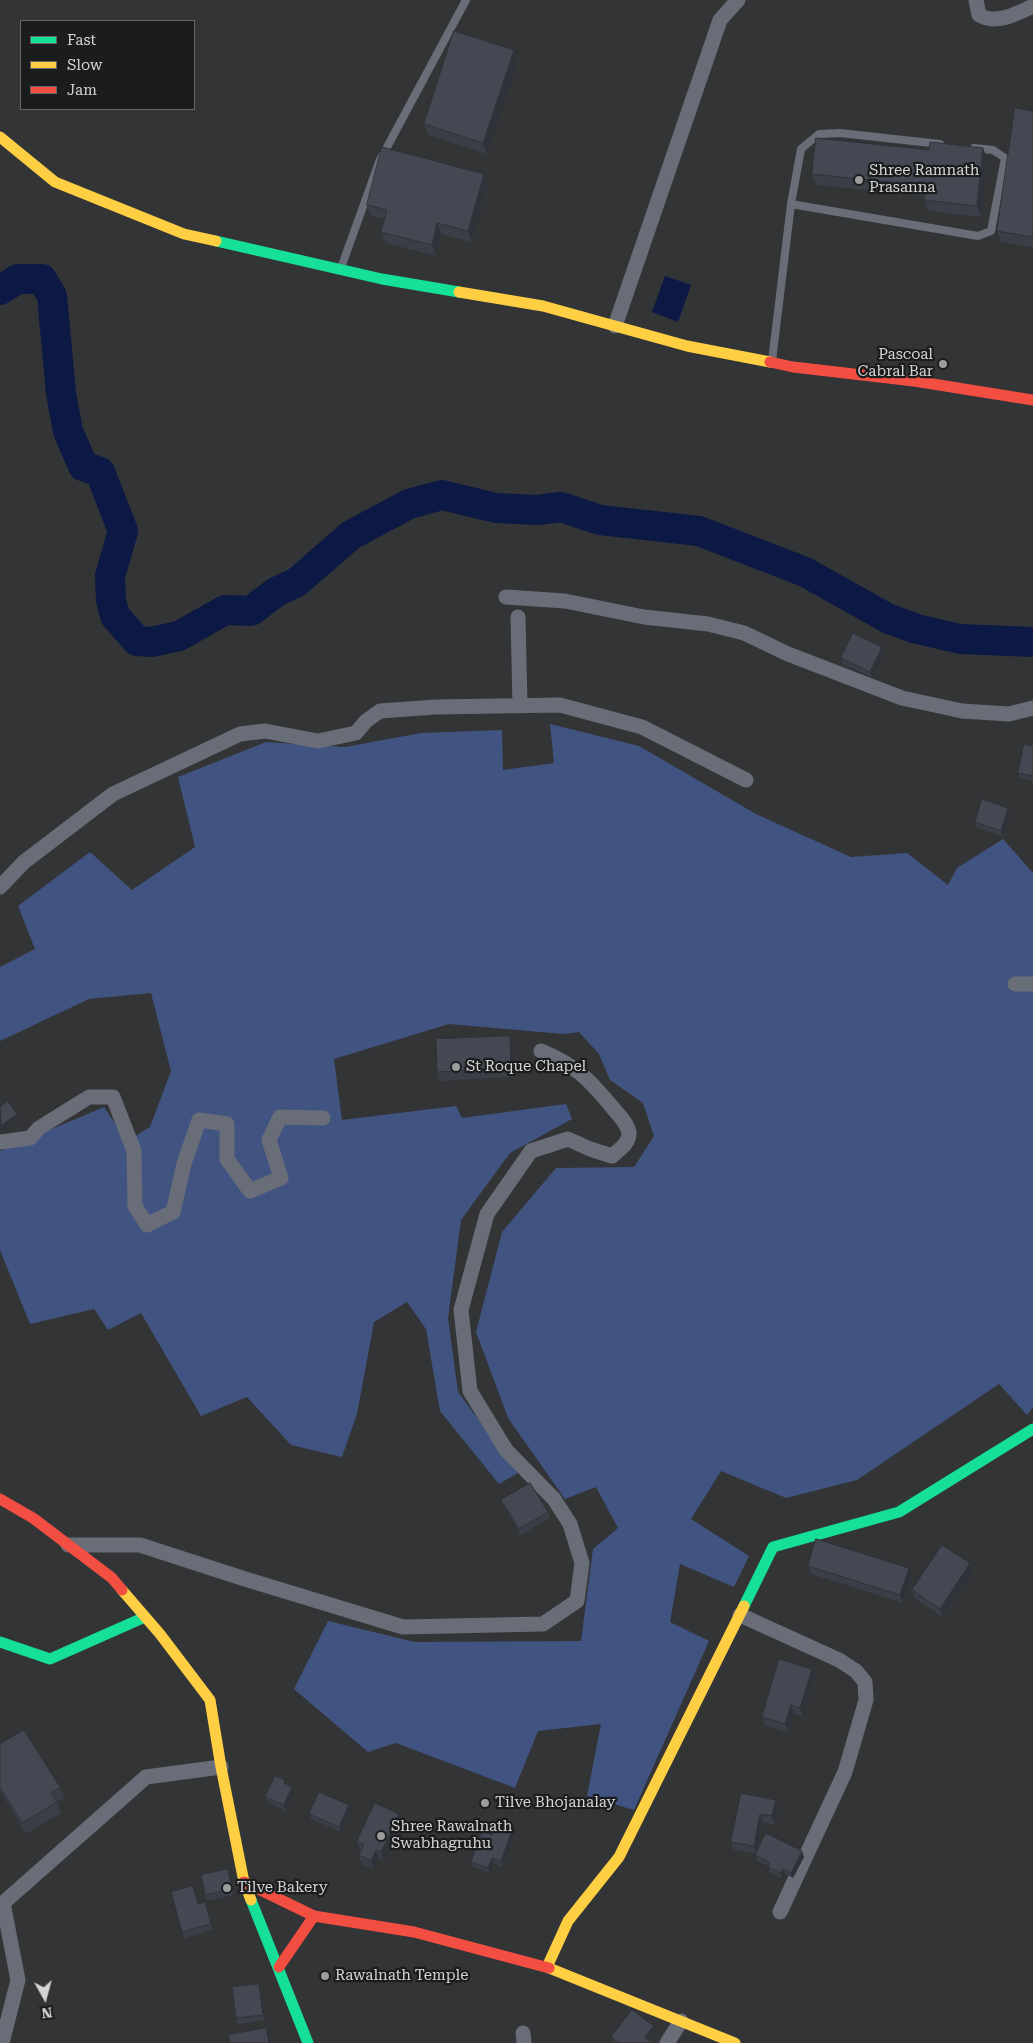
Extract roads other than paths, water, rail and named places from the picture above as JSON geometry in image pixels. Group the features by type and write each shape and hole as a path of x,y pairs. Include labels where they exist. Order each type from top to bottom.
{"street":[{"path":"615,326 720,20 738,0"},
{"path":"976,0 980,15 987,20 1002,18 1033,6"},
{"path":"0,137 56,182 184,234 341,268 382,279 543,306 687,346 772,362 914,381 1033,400"},
{"path":"506,597 565,601 644,617 708,624 744,633 788,654 902,698 962,711 1009,714 1033,708"},
{"path":"518,617 520,705"},
{"path":"0,887 24,862 113,794 240,734 265,731 318,741 356,733 366,721 380,711 434,707 560,705 642,727 746,780"},
{"path":"1015,984 1033,984"},
{"path":"68,1545 140,1545 403,1627 543,1624 577,1601 582,1562 570,1524 554,1499 506,1450 470,1391 461,1310 487,1214 532,1151 568,1138 590,1149 612,1156 626,1145 629,1133 624,1120 589,1079 558,1058 541,1050"},
{"path":"0,1142 30,1138 39,1128 89,1097 113,1097 134,1151 135,1206 147,1225 174,1212 184,1164 199,1120 227,1124 227,1159 250,1191 280,1178 269,1140 280,1117 323,1118"},
{"path":"547,1967 568,1921 620,1856 773,1547 899,1512 1033,1429"},
{"path":"0,1499 33,1518 112,1578 146,1617 210,1700 244,1882 308,2043"},
{"path":"740,1615 838,1660 856,1670 865,1682 866,1700 845,1772 780,1912"},
{"path":"0,1642 50,1659 146,1617"},
{"path":"2,2043 18,1980 3,1903 146,1778 221,1767"},
{"path":"244,1882 314,1916 414,1932 547,1967 735,2043"},
{"path":"279,1967 314,1916"},
{"path":"667,2043 681,2022"}],"lane":[{"path":"341,268 379,162 466,0"},
{"path":"772,362 791,204 801,149 818,134 840,133 945,144"},
{"path":"791,204 978,236 991,231 1004,158 993,150 964,147"}],"waterway":[{"path":"0,290 18,279 42,279 52,296 61,393 68,431 83,466 100,472 123,531 110,576 111,600 115,616 137,641 151,642 179,636 225,610 251,611 276,592 297,582 351,535 409,504 442,495 496,508 537,510 561,507 600,520 699,531 805,572 889,619 917,629 960,639 1033,642"}],"place":[{"name":"Shree Ramnath Prasanna","path":"859,180"},
{"name":"Pascoal Cabral Bar","path":"943,364"},
{"name":"St Roque Chapel","path":"456,1067"},
{"name":"Tilve Bhojanalay","path":"485,1803"},
{"name":"Shree Rawalnath Swabhagruhu","path":"381,1836"},
{"name":"Tilve Bakery","path":"227,1888"},
{"name":"Rawalnath Temple","path":"325,1976"}]}
